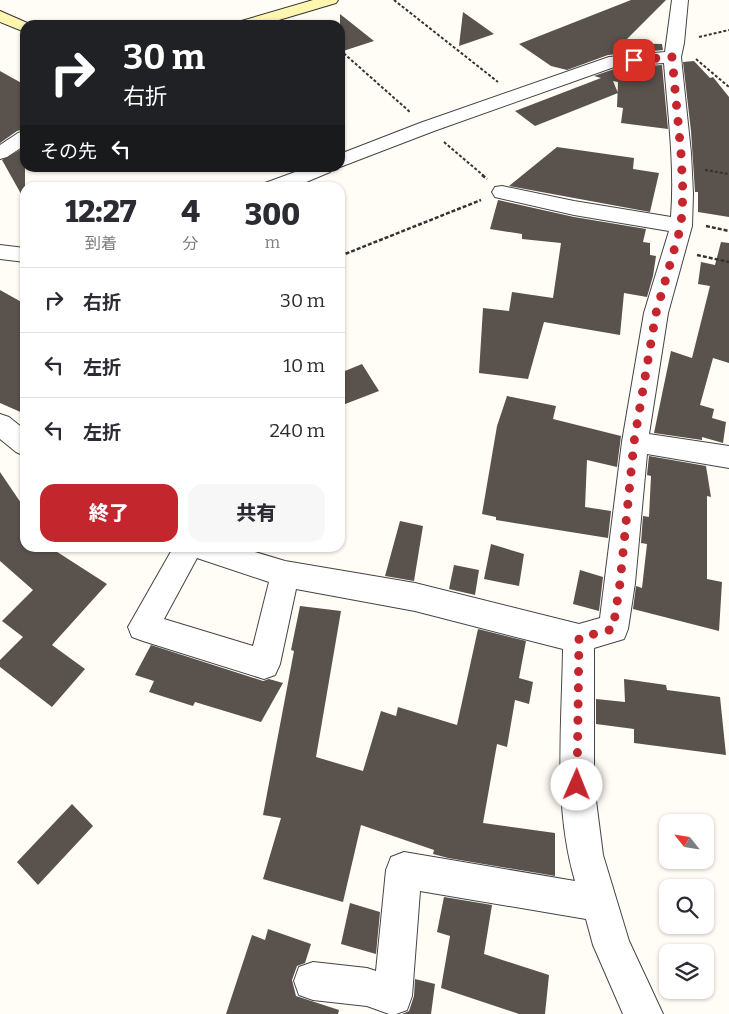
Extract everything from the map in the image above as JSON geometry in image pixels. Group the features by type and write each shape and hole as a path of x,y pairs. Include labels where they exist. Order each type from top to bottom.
{"street":[{"path":"261,20 330,0"},
{"path":"216,552 285,574 415,597 579,638 613,629 620,583 634,442 656,313 681,226 683,194 674,50 680,0"},
{"path":"0,16 20,25"},
{"path":"345,159 427,127 615,62 674,50"},
{"path":"0,153 20,140"},
{"path":"287,182 313,172"},
{"path":"502,192 574,208 681,226"},
{"path":"0,252 20,254"},
{"path":"1,426 20,441"},
{"path":"634,442 729,457"},
{"path":"186,552 143,627 264,664 285,574"},
{"path":"579,638 577,785 585,855 612,945 643,1014"},
{"path":"313,981 367,987 393,996 404,870 599,903"}],"path":[{"path":"394,0 516,96"},
{"path":"674,50 729,30"},
{"path":"674,50 729,86"},
{"path":"345,254 502,192"},
{"path":"674,250 729,262"}],"building":[{"path":"631,0 666,0 623,43 662,44 663,50 608,55 567,70 551,66 519,44"},
{"path":"463,12 494,34 459,46"},
{"path":"340,14 374,41 345,50 345,20 340,20"},
{"path":"694,61 710,78 713,77 729,97 729,217 698,212 698,192 695,192 691,131 683,62"},
{"path":"662,65 668,129 621,123 623,108 617,107 618,93 535,126 515,111 601,78 594,76 617,68","holes":["613,81 618,82 618,92"]},
{"path":"0,71 20,82 20,130 0,143"},
{"path":"557,147 634,158 633,169 659,173 650,212 509,186"},
{"path":"20,150 20,172 25,172 25,182 20,182 20,192 2,160"},
{"path":"498,200 574,217 646,229 643,242 650,243 650,255 656,256 653,276 647,297 624,293 620,335 544,322 528,379 479,373 483,308 509,311 512,292 553,298 561,243 522,239 522,234 490,229"},
{"path":"721,242 729,243 729,363 713,358 700,405 714,409 712,418 726,422 723,443 702,437 702,440 654,433 671,351 692,358 710,286 698,284 701,262 715,265"},
{"path":"0,290 20,301 20,412 0,403"},
{"path":"362,364 379,391 345,404 345,371"},
{"path":"507,396 556,406 553,419 621,436 617,467 587,460 585,507 611,511 608,538 496,520 496,517 482,514 497,426"},
{"path":"649,456 706,466 711,497 707,496 707,579 722,582 719,631 633,609 636,586 642,588 647,544 641,543 643,516 649,517 651,476 647,475"},
{"path":"0,472 20,502 20,552 57,552 107,584 52,645 85,669 52,707 0,667 0,660 23,637 2,621 33,590 0,561"},
{"path":"400,521 423,526 414,581 385,576"},
{"path":"491,544 524,554 519,586 484,579"},
{"path":"454,565 479,570 475,595 449,589"},
{"path":"580,570 603,577 599,611 573,604"},
{"path":"300,606 341,611 316,757 363,771 381,711 396,716 398,707 457,725 478,629 526,641 519,678 533,682 529,704 515,700 507,747 497,744 483,823 555,833 555,876 448,858 433,854 434,850 361,825 343,902 263,879 281,818 263,815 294,651 291,650"},
{"path":"151,645 263,681 269,679 283,683 261,722 195,702 193,706 149,692 154,681 135,675"},
{"path":"624,679 666,685 667,690 720,697 726,755 634,743 634,729 596,724 596,699 625,702"},
{"path":"72,804 93,826 38,885 17,862"},
{"path":"444,897 492,905 484,954 549,975 545,1014 519,1014 441,988 450,936 437,932"},
{"path":"350,903 380,912 376,954 341,944"},
{"path":"268,929 311,944 305,963 297,966 292,980 296,996 339,1010 338,1014 226,1014 252,935 265,940"},
{"path":"415,979 435,984 431,1014 402,1014 409,1011 414,996"}],"route":[{"path":"577,785 579,638 613,629 620,583 634,442 646,381 656,313 681,226 683,194 681,153 672,57 634,60"}]}
